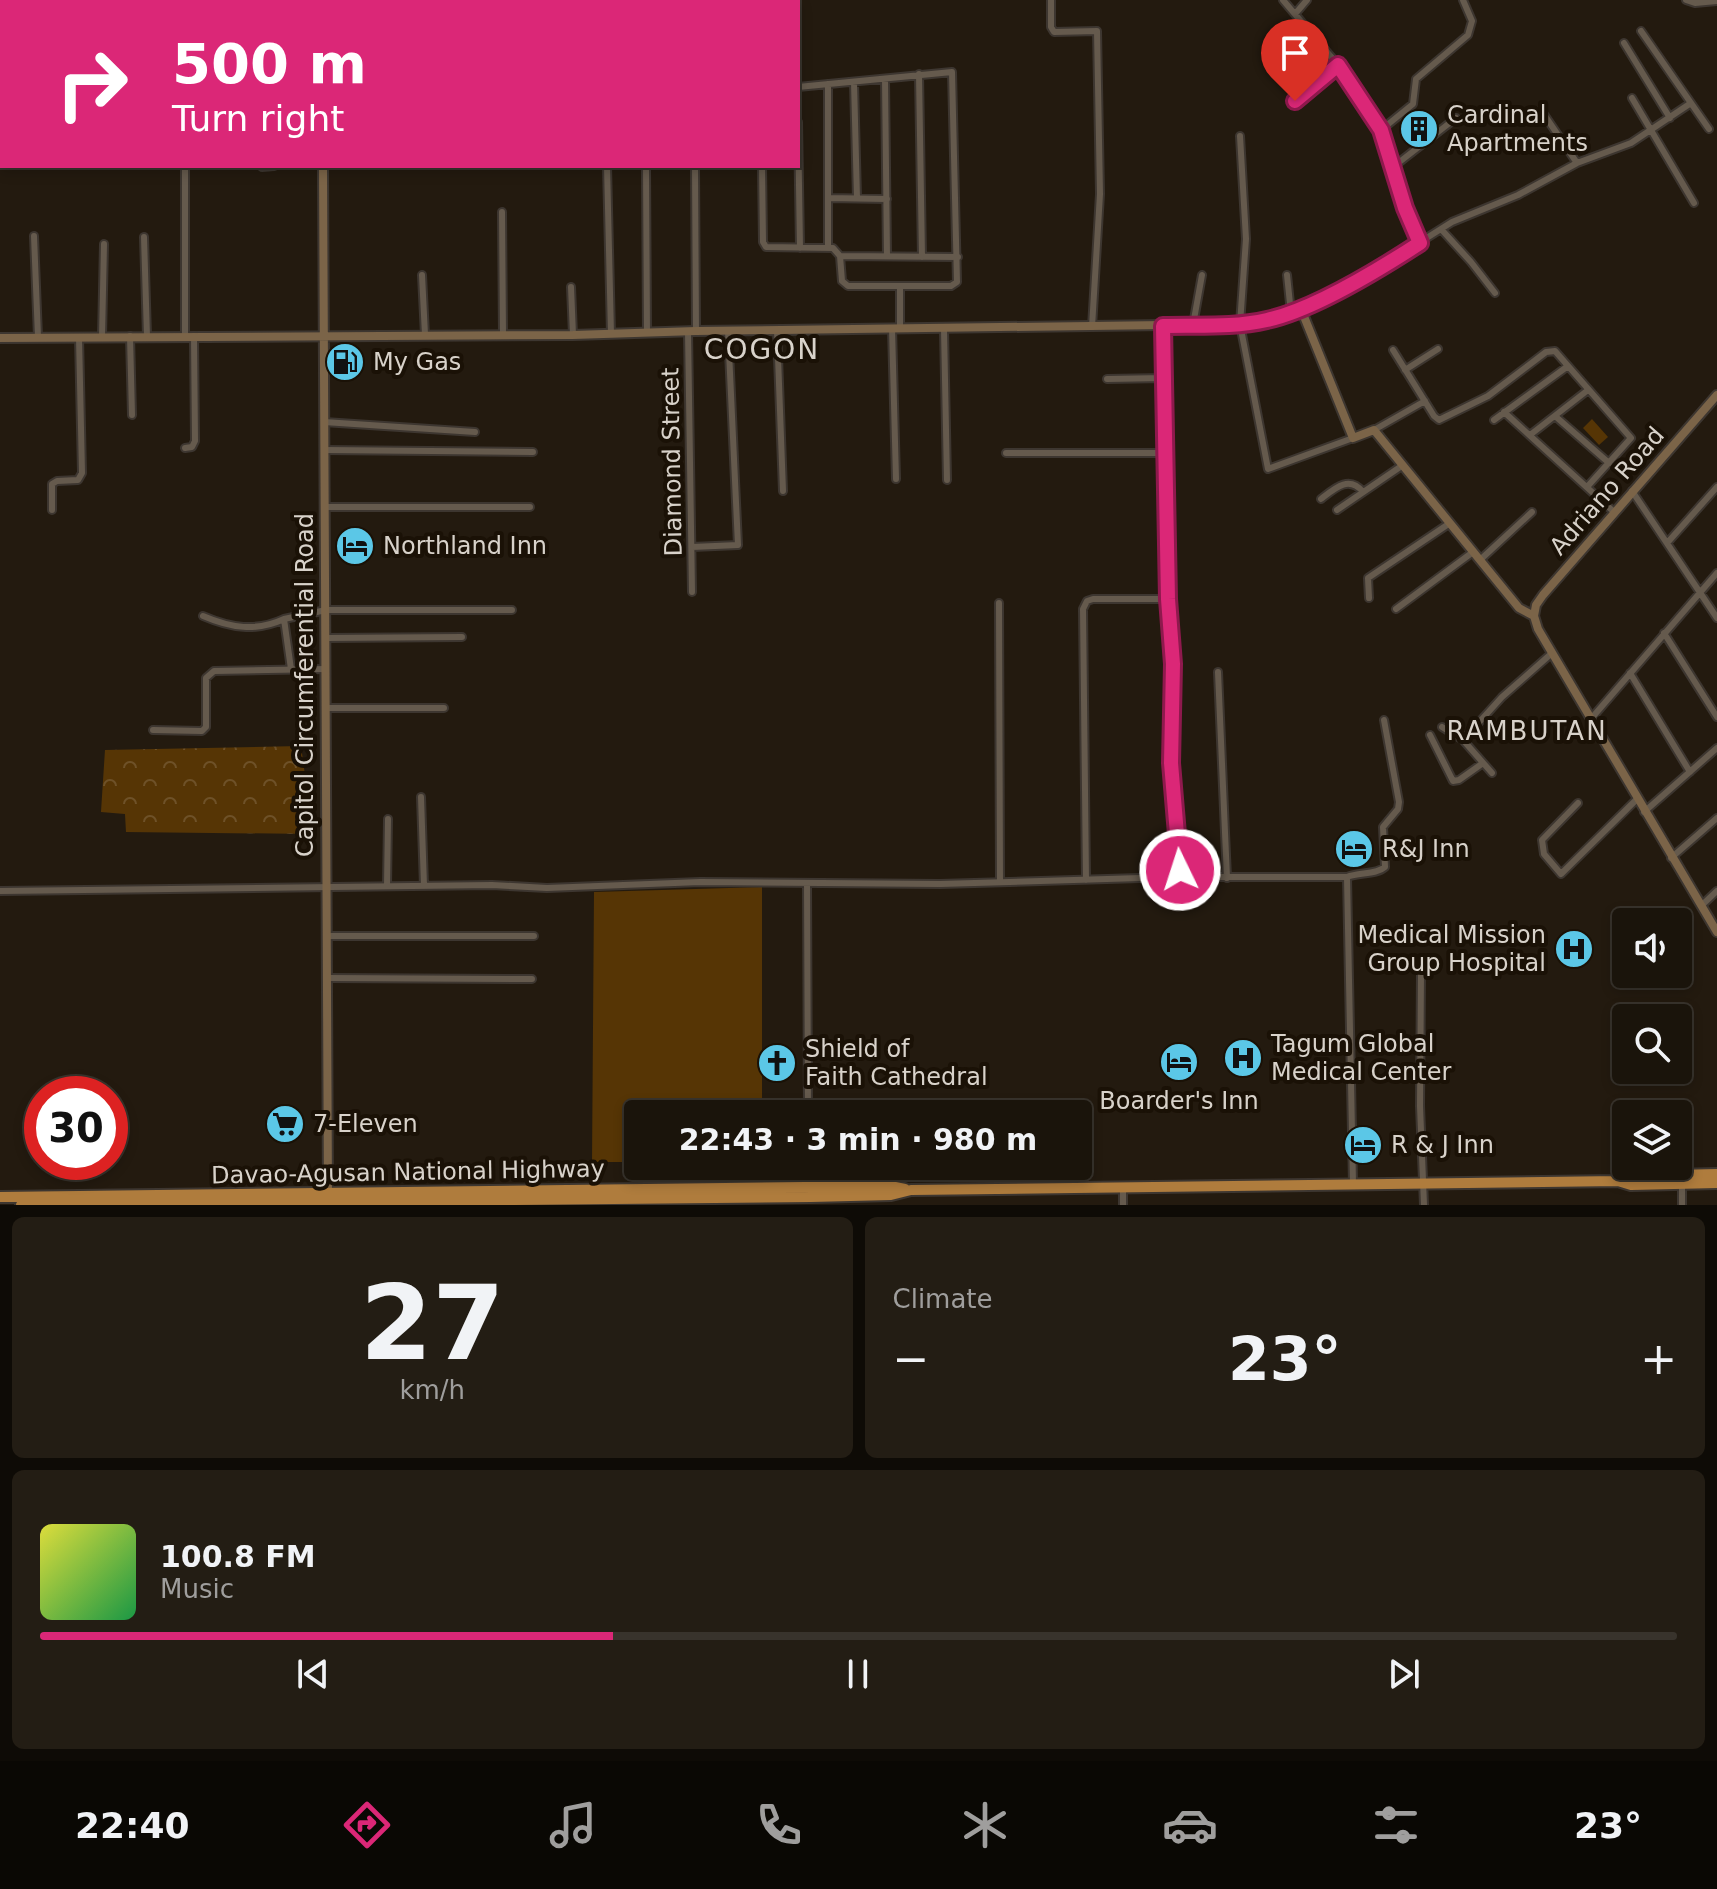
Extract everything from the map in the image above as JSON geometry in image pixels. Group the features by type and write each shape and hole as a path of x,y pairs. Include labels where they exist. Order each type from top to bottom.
{"highway":[{"name":"Davao-Agusan National Highway","path":"1618,1181 1631,1176 1717,1174"},
{"name":"Davao-Agusan National Highway","path":"782,1193 811,1188 890,1186 911,1190 1618,1181 1631,1185 1717,1183"},
{"name":"Davao-Agusan National Highway","path":"0,1197 328,1201 462,1195 891,1195 911,1190"},
{"name":"Davao-Agusan National Highway","path":"21,1205 187,1199"}],"street":[{"path":"1051,0 1051,27 1054,32 1097,31 1100,194 1092,327"},
{"path":"1283,0 1338,65 1381,130 1405,208 1420,243"},
{"path":"1295,14 1307,0"},
{"path":"1381,130 1413,104 1416,79 1468,35 1472,21 1463,0"},
{"path":"1686,0 1695,3 1717,1"},
{"path":"1641,31 1709,129"},
{"path":"1624,43 1670,118"},
{"path":"1295,101 1338,65"},
{"path":"762,168 764,245 769,248 836,249 845,285 954,285 958,278 958,257 954,77 948,71 800,87"},
{"path":"919,74 922,257"},
{"path":"885,79 887,256"},
{"path":"854,82 857,198"},
{"path":"828,84 828,247"},
{"path":"1632,98 1694,203"},
{"path":"0,338 573,335 728,330 1240,324 1268,320 1296,311 1379,268 1441,229 1518,195 1577,163 1618,149 1691,103"},
{"path":"1541,110 1577,163"},
{"path":"1393,167 1456,118"},
{"path":"1240,136 1246,239 1240,324 1268,469 1374,430 1425,401"},
{"path":"185,168 195,441 192,447 185,448"},
{"name":"Capitol Circumferential Road","path":"323,168 328,1201"},
{"path":"607,168 611,334"},
{"path":"646,168 647,333"},
{"name":"Diamond Street","path":"692,592 695,168"},
{"path":"799,168 800,248"},
{"path":"828,198 887,199"},
{"path":"502,212 503,335"},
{"path":"1441,229 1495,293"},
{"path":"34,236 38,337"},
{"path":"144,237 147,336"},
{"path":"102,337 104,244"},
{"path":"840,256 958,257"},
{"path":"422,275 425,335"},
{"path":"1193,325 1202,275"},
{"path":"1287,275 1296,311 1353,438"},
{"path":"571,287 573,335"},
{"path":"896,479 896,328 900,287"},
{"path":"1163,326 1168,599 1173,664 1171,763 1181,877"},
{"path":"944,329 947,480"},
{"path":"692,547 738,545 728,330"},
{"path":"777,330 783,491"},
{"path":"130,336 132,415"},
{"path":"52,510 52,484 78,480 82,473 79,337"},
{"path":"1405,370 1438,349"},
{"path":"1393,350 1434,416 1442,420 1496,391 1549,350 1555,351 1631,438 1587,487"},
{"path":"1494,420 1568,366"},
{"path":"1107,379 1164,378"},
{"path":"1530,435 1588,390"},
{"name":"Adriano Road","path":"1534,616 1539,600 1717,395"},
{"path":"1504,412 1614,512"},
{"path":"1555,416 1609,463"},
{"path":"324,422 475,432"},
{"path":"1374,430 1519,608 1534,616 1590,720 1717,932"},
{"path":"324,450 533,452"},
{"path":"1006,453 1165,453"},
{"path":"1337,510 1403,465"},
{"path":"1321,499 1349,482 1355,483 1363,492"},
{"path":"1668,542 1717,487"},
{"path":"1632,491 1717,618"},
{"path":"326,507 530,507"},
{"path":"1480,560 1532,512"},
{"path":"1369,598 1369,576 1450,523"},
{"path":"1396,609 1473,552"},
{"path":"1590,720 1717,573"},
{"path":"1086,880 1083,609 1087,601 1093,599 1168,599"},
{"path":"999,603 1000,882"},
{"path":"203,616 232,626 261,628 284,619 326,610 512,610"},
{"path":"284,619 291,669"},
{"path":"1664,633 1717,717"},
{"path":"326,638 462,637"},
{"path":"1463,740 1502,697 1552,653"},
{"path":"153,730 204,730 208,719 206,678 211,672 326,669"},
{"path":"1218,672 1227,878"},
{"path":"1630,673 1690,772"},
{"path":"326,708 444,708"},
{"path":"0,891 387,886 547,888 700,882 940,884 1181,877 1347,877 1360,872 1380,871 1385,867 1383,827 1398,809 1399,802 1384,720"},
{"path":"1442,727 1463,740 1492,773"},
{"path":"1430,735 1453,781 1483,763"},
{"path":"1644,812 1717,748"},
{"path":"421,797 424,886"},
{"path":"1578,803 1542,840 1544,854 1561,874 1637,799"},
{"path":"1671,858 1717,818"},
{"path":"387,886 388,819"},
{"path":"1347,877 1353,1184"},
{"path":"807,883 808,1100"},
{"path":"1701,906 1717,891"},
{"path":"326,936 534,936"},
{"path":"1421,974 1420,1093 1424,1205"},
{"path":"327,978 532,979"},
{"path":"811,1180 811,1188"},
{"path":"1682,1184 1682,1205"},
{"path":"1123,1188 1123,1205"}],"green space":[{"path":"1592,419 1608,437 1599,445 1583,428"},
{"path":"301,746 313,834 126,832 125,814 101,812 105,750"},
{"path":"762,887 762,1100 624,1100 624,1162 592,1162 594,892"}],"place":[{"name":"Cardinal Apartments","path":"1419,129"},
{"name":"My Gas","path":"345,362"},
{"name":"Northland Inn","path":"355,546"},
{"name":"R&J Inn","path":"1354,849"},
{"name":"Medical Mission Group Hospital","path":"1574,949"},
{"name":"Tagum Global Medical Center","path":"1243,1058"},
{"name":"Boarder's Inn","path":"1179,1062"},
{"name":"Shield of Faith Cathedral","path":"777,1063"},
{"name":"7-Eleven","path":"285,1124"},
{"name":"R & J Inn","path":"1363,1145"}],"district":[{"name":"COGON","path":"762,349"},
{"name":"RAMBUTAN","path":"1527,731"}],"route":[{"path":"1180,870 1171,763 1173,664 1168,599 1163,326 1240,324 1280,317 1379,268 1420,243 1398,187 1388,145 1358,92 1338,65 1295,101"}]}
